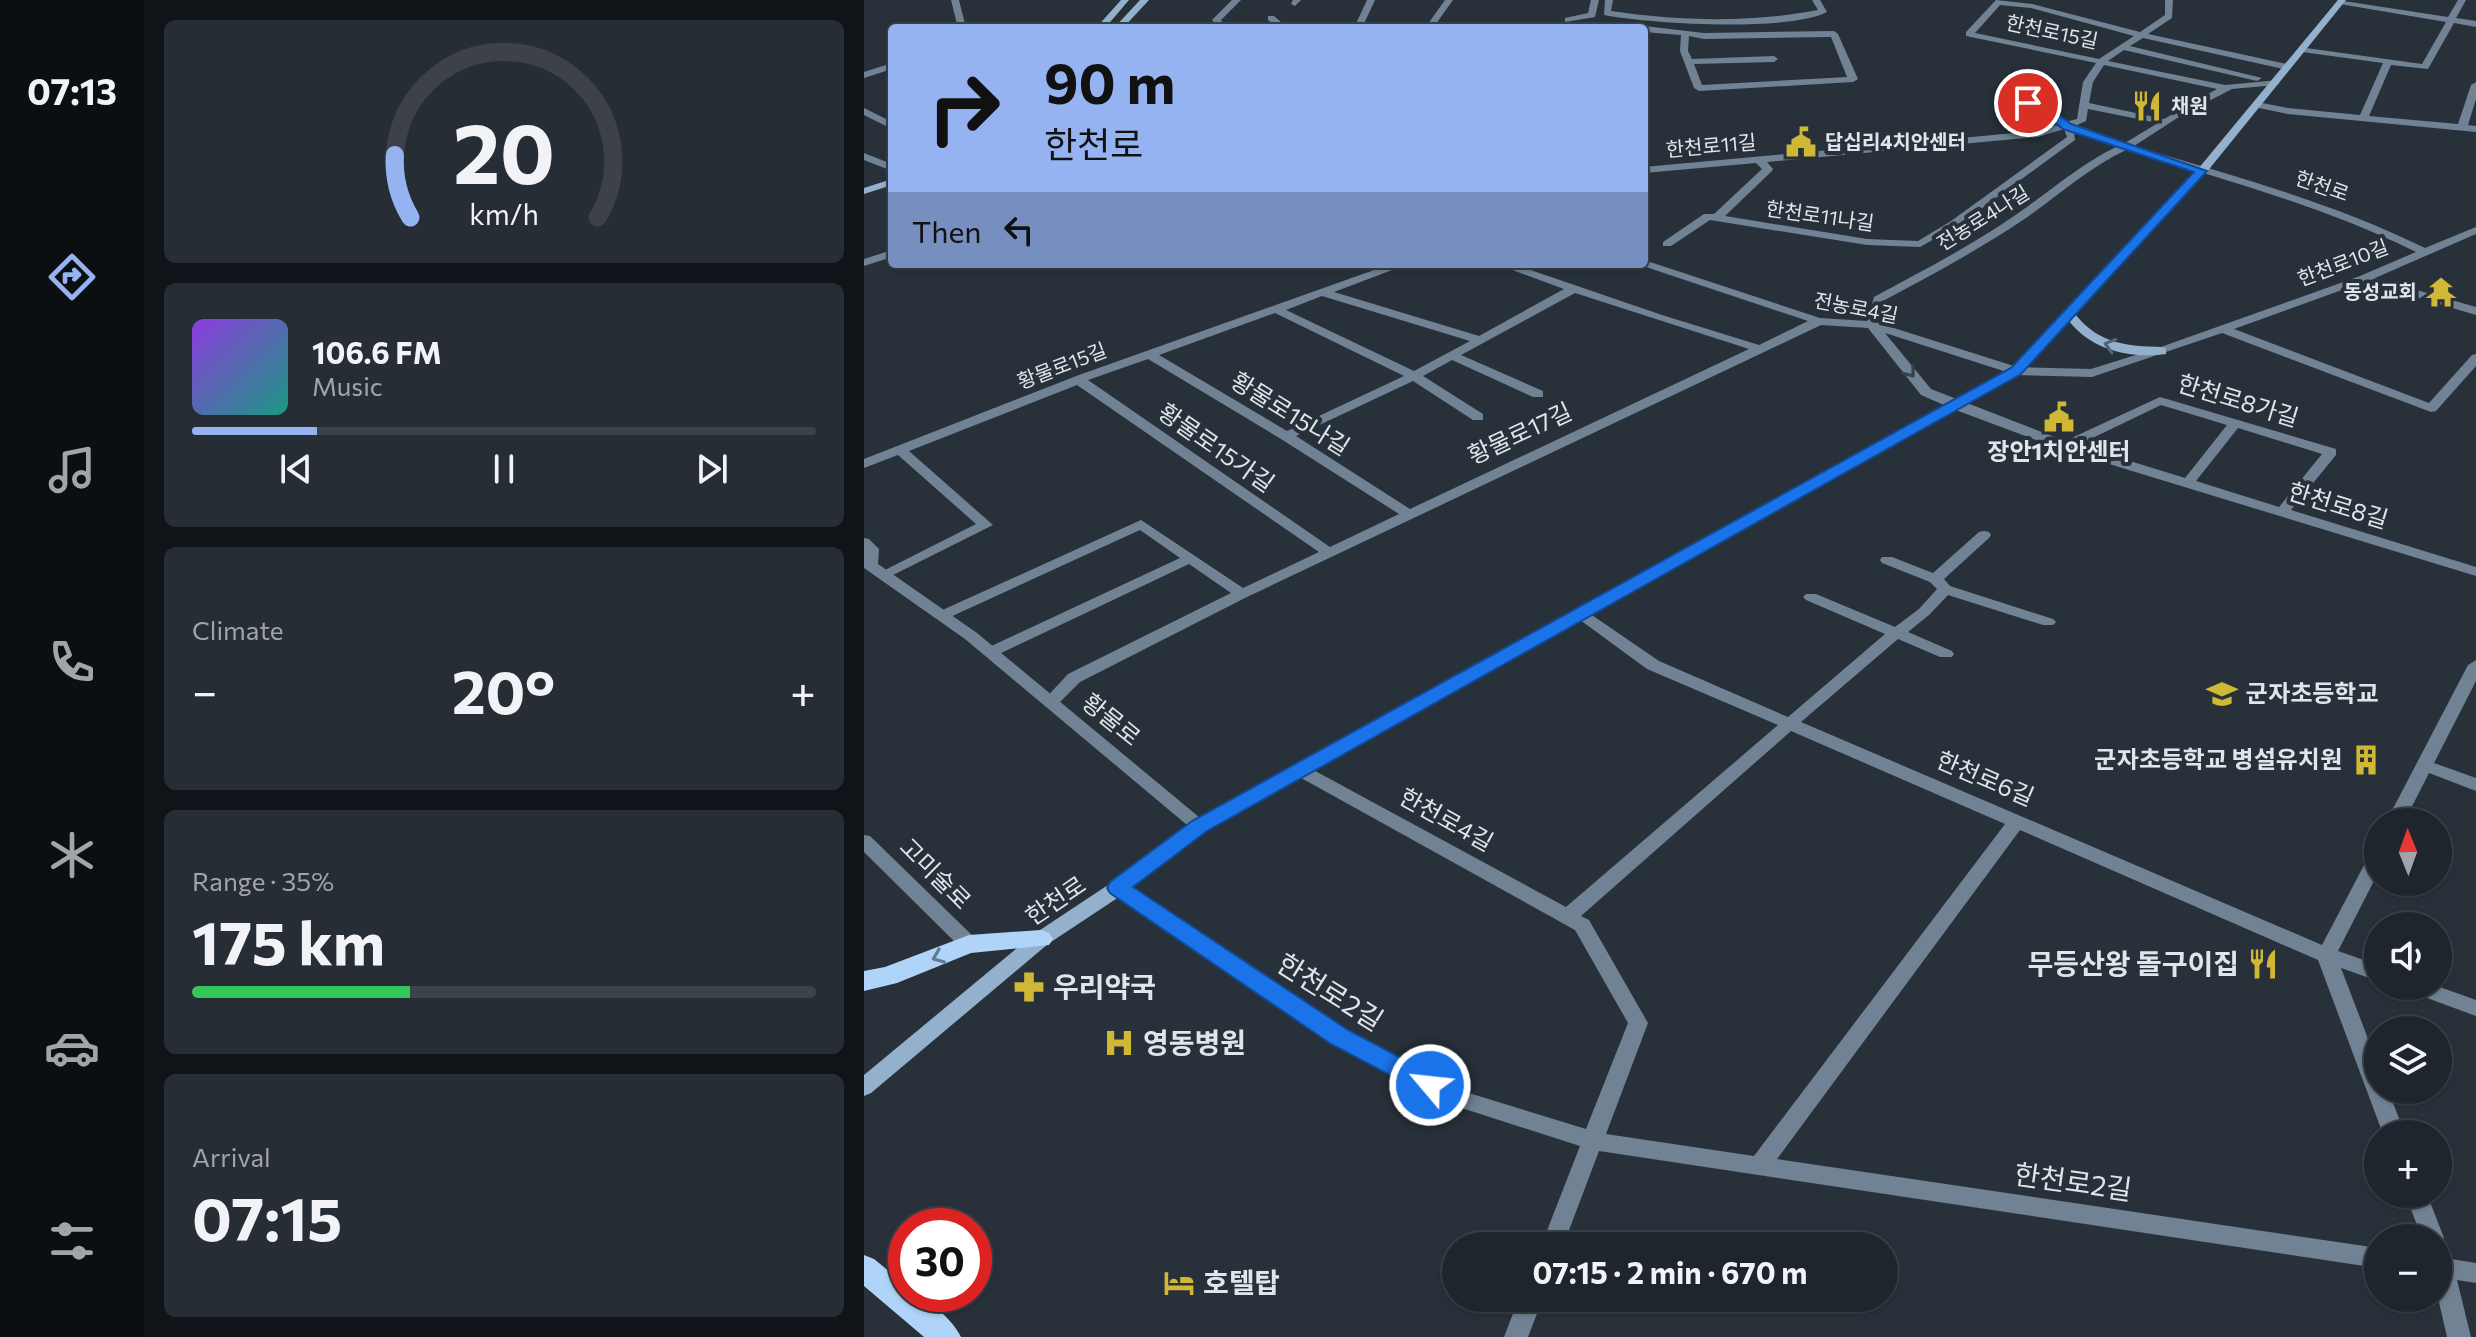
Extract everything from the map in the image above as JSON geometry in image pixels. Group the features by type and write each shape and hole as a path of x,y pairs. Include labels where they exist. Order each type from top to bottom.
{"main road":[{"path":"1104,24 1125,0"},
{"path":"1122,24 1145,0"},
{"name":"한천로","path":"864,1087 1041,939 1118,888 1199,826 2016,371 2202,171 2341,1"},
{"path":"864,182 888,172"},
{"path":"864,191 888,183"},
{"path":"2069,314 2087,336 2102,345 2162,351"},
{"path":"864,981 888,976 969,944 1041,939"},
{"path":"864,1268 946,1337"}],"street":[{"path":"955,0 961,24"},
{"path":"1219,24 1216,20 1237,0"},
{"path":"1360,24 1371,0"},
{"path":"1432,24 1449,0"},
{"path":"1568,20 1592,15 1595,0"},
{"path":"1609,0 1607,13 1637,18 1719,20 1800,17 1823,12 1816,0"},
{"path":"2067,126 2081,121 2088,82 2100,65 2169,16 2169,0"},
{"path":"2302,49 2425,67 2462,0"},
{"name":"한천로","path":"2341,1 2476,24"},
{"name":"한천로15길","path":"2225,88 2100,65 1969,34 1998,2 2032,6 2140,35 2288,67"},
{"path":"1271,18 1279,24"},
{"path":"1648,29 1688,33 1834,34 1853,79 1699,88 1684,51 1684,37 1688,33"},
{"path":"2122,47 2276,82"},
{"path":"1688,62 1774,59"},
{"path":"2363,118 2388,62"},
{"path":"2100,65 2214,94"},
{"path":"864,75 888,67"},
{"path":"2127,146 2225,88 2276,82"},
{"path":"2462,128 2476,85"},
{"path":"2011,98 2044,109 2067,126 2202,171"},
{"path":"2084,105 2166,122"},
{"path":"2257,105 2476,129"},
{"path":"864,111 888,124"},
{"name":"한천로11길","path":"1648,170 2038,134 2067,126"},
{"name":"한천로11나길","path":"1667,244 1708,216 1867,242 1920,244 1955,223 2072,138 2067,126"},
{"name":"전농로4나길","path":"1872,325 1878,299 1970,251 2097,160 2127,146"},
{"path":"865,157 888,168"},
{"name":"한천로11나길","path":"1716,218 1768,169 1759,160"},
{"name":"한천로","path":"2202,171 2297,198 2370,225 2425,252"},
{"name":"한천로10길","path":"2016,371 2092,373 2364,278 2476,230"},
{"path":"864,263 888,254"},
{"name":"전농로4길","path":"1648,264 1819,321 1872,325 2016,371"},
{"name":"황물로15길","path":"864,464 1079,380 1390,268"},
{"path":"1514,268 1761,349"},
{"path":"2364,278 2476,311"},
{"path":"1286,436 1414,376 1574,289"},
{"path":"1320,292 1480,340"},
{"path":"1275,309 1414,376 1478,417"},
{"name":"황물로17길","path":"1050,702 1074,678 1242,594 1407,513 1819,321"},
{"name":"한천로8길","path":"1872,325 1926,392 1958,406 2065,446 2476,572"},
{"path":"2222,329 2431,408 2476,358"},
{"name":"황물로15나길","path":"1149,354 1407,513"},
{"path":"1452,356 1538,394"},
{"name":"황물로15가길","path":"1079,380 1328,552"},
{"name":"한천로8가길","path":"2065,446 2160,401 2331,452 2282,512"},
{"path":"2188,483 2235,423"},
{"path":"864,542 872,549 873,566 986,525 900,450"},
{"path":"943,615 1141,524 1242,594"},
{"path":"1567,917 1924,612 1940,584 1984,535"},
{"path":"991,652 1191,558"},
{"path":"1887,560 1940,584 2048,622"},
{"name":"황물로","path":"873,566 991,652 1199,826"},
{"path":"1811,597 1946,654"},
{"name":"한천로6길","path":"1581,614 1653,665 2326,955 2364,968"},
{"path":"2402,808 2476,665"},
{"path":"2424,765 2476,785"},
{"name":"한천로4길","path":"1300,770 1582,925 1638,1023 1594,1141"},
{"path":"1759,1166 2017,821"},
{"name":"고미술로","path":"864,841 969,944"},
{"path":"2364,882 2326,955 2389,1120"},
{"name":"한천로2길","path":"1118,888 1339,1037 1453,1097 1594,1141 2364,1256"},
{"path":"2452,999 2476,1008"},
{"path":"1558,1232 1594,1141"},
{"path":"2452,1266 2476,1273"},
{"path":"2452,1309 2459,1337"},
{"path":"1516,1337 1526,1312"}],"place":[{"name":"채원","path":"2147,106"},
{"name":"답십리4치안센터","path":"1801,142"},
{"name":"동성교회","path":"2441,292"},
{"name":"장안1치안센터","path":"2059,417"},
{"name":"군자초등학교","path":"2222,694"},
{"name":"군자초등학교 병설유치원","path":"2366,760"},
{"name":"무등산왕 돌구이집","path":"2263,964"},
{"name":"우리약국","path":"1029,987"},
{"name":"영동병원","path":"1119,1043"},
{"name":"호텔탑","path":"1179,1283"}],"route":[{"path":"1430,1085 1339,1037 1118,888 1199,826 2016,371 2202,171 2097,138 2067,126 2044,109 2028,103"}]}
